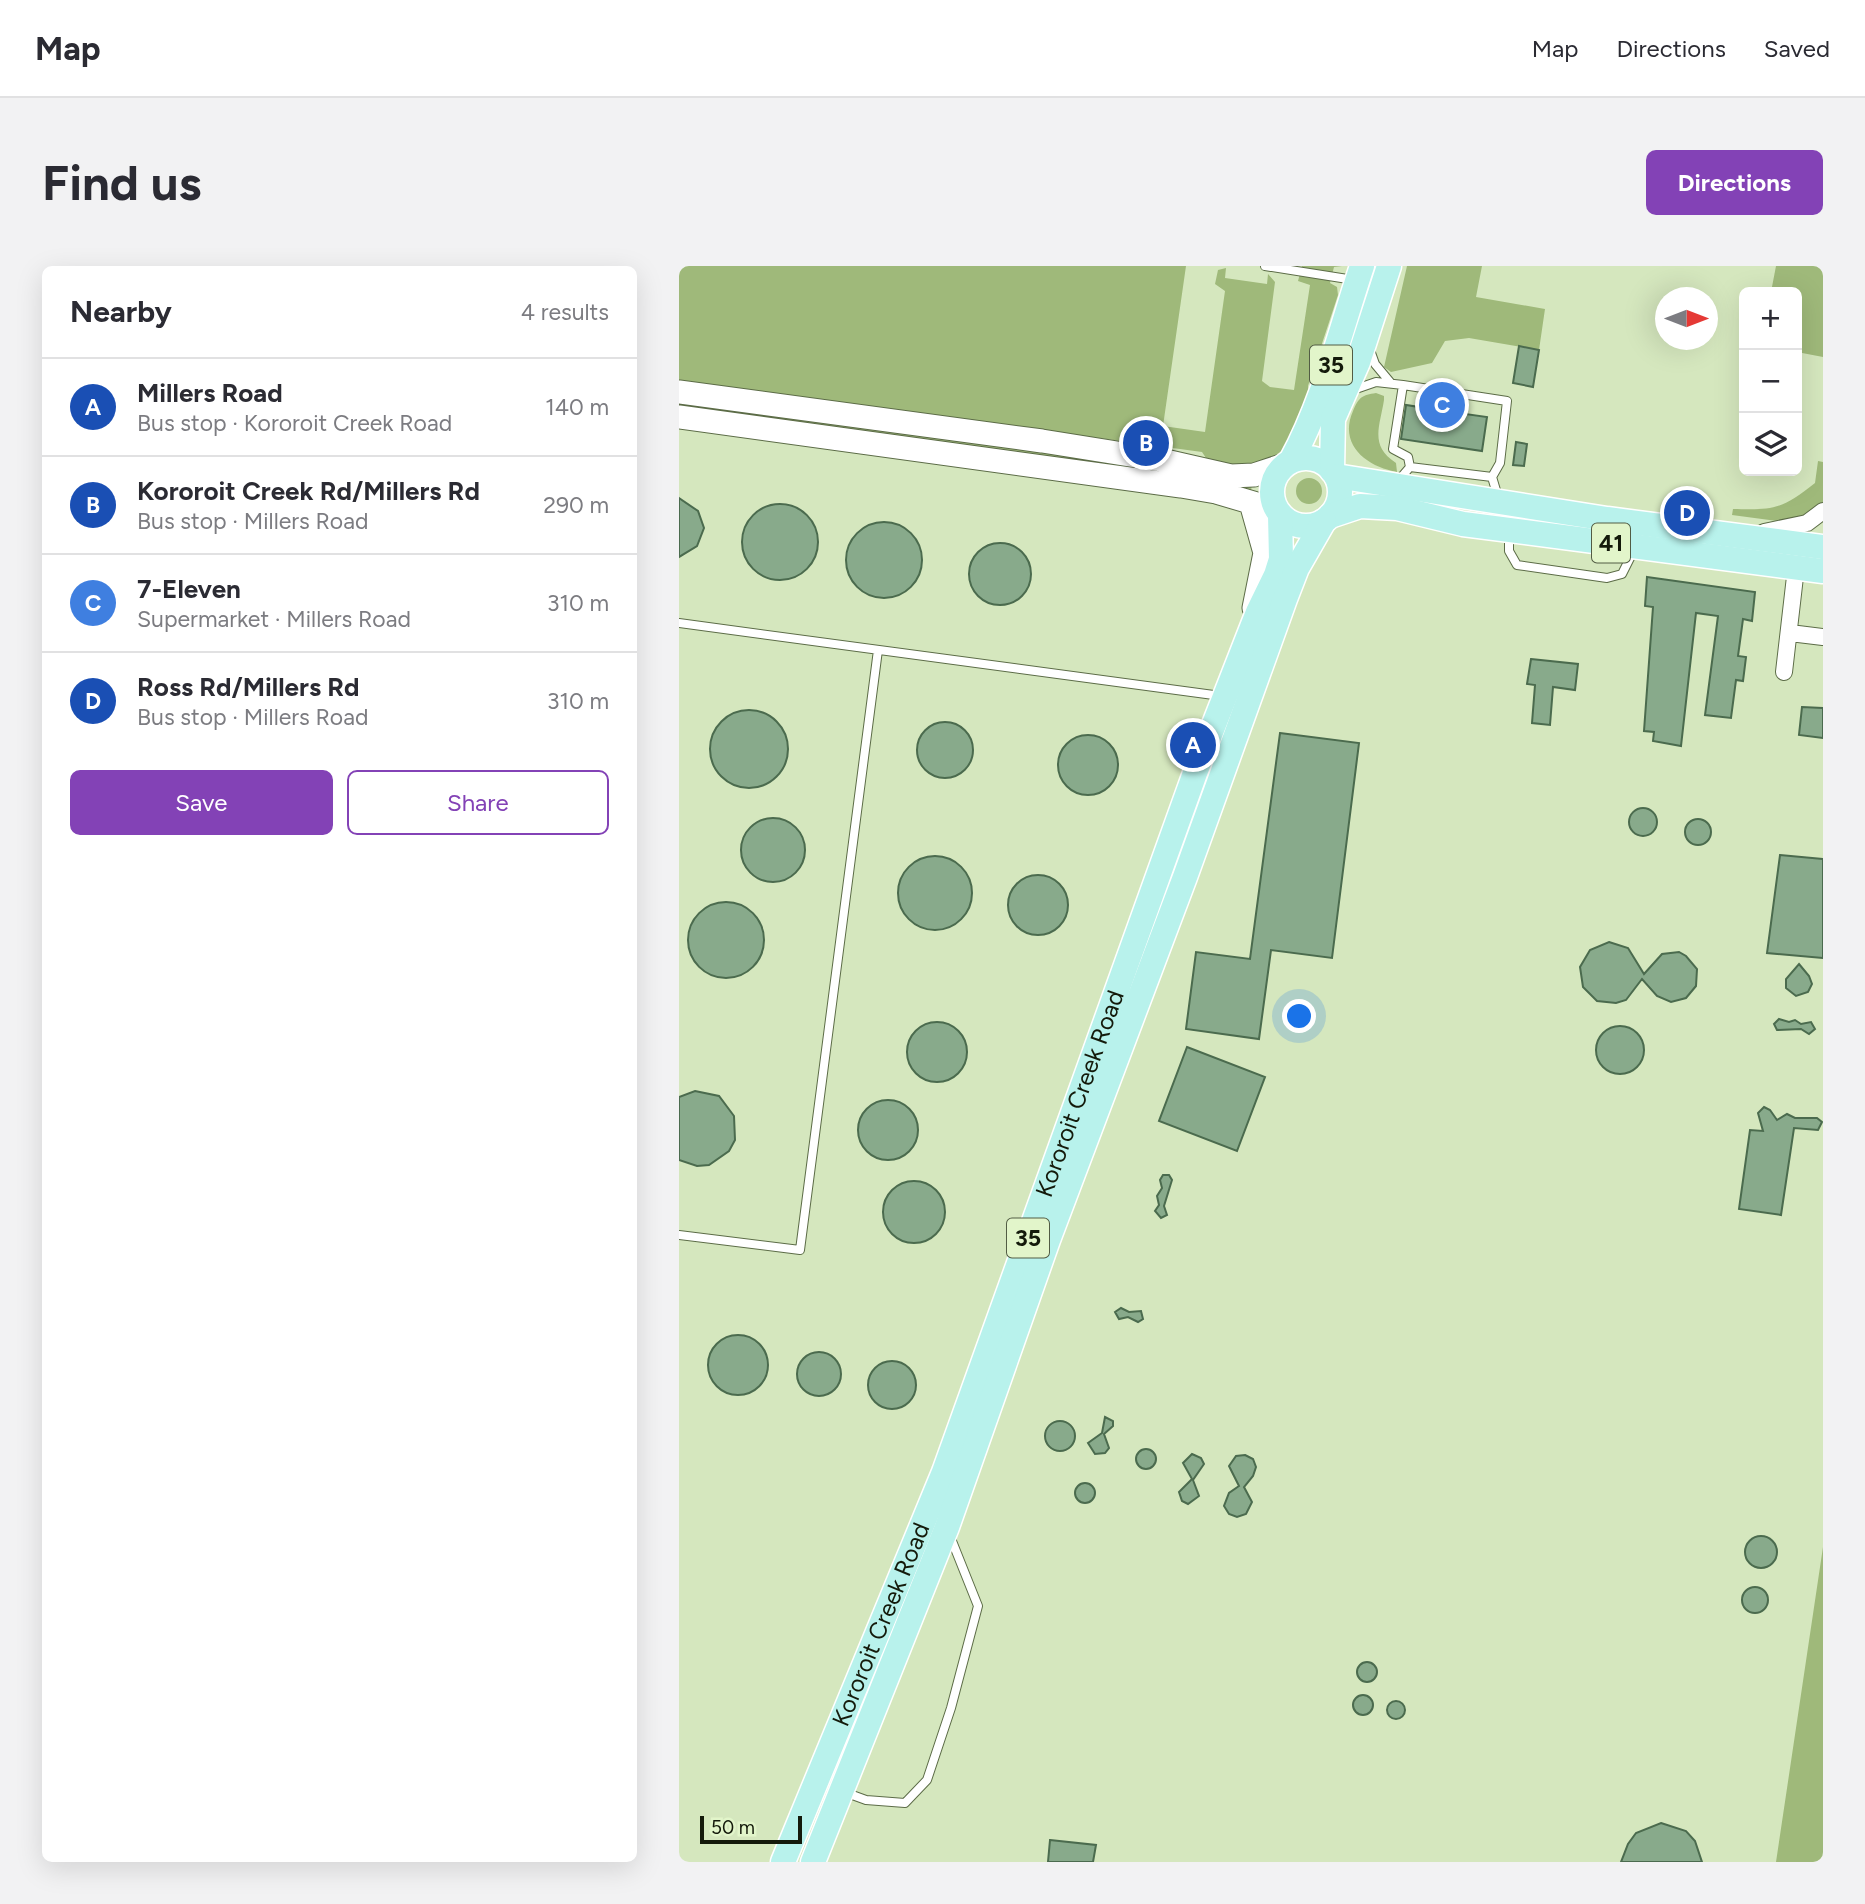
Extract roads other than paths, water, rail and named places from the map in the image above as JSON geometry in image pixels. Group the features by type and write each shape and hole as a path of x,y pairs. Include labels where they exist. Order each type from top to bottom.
{"main road":[{"name":"35","path":"1327,518 1339,497 1331,431 1389,266"},
{"name":"35","path":"1278,512 1272,491 1273,481 1288,463 1315,415 1360,273"},
{"path":"679,392 1042,441 1161,460 1231,476 1254,475 1288,463 1315,459 1334,473"},
{"path":"679,417 1216,492 1278,512 1301,526 1327,518"},
{"name":"41","path":"1334,473 1389,486 1500,503 1823,547"},
{"path":"1249,636 1265,553 1251,503"},
{"name":"41","path":"1327,518 1360,506 1372,505 1509,530 1823,571"},
{"name":"Kororoit Creek Road","path":"813,1862 947,1527 1048,1240 1224,697 1279,567 1278,512"},
{"name":"Kororoit Creek Road","path":"783,1862 944,1472 1123,1008 1252,690 1297,568 1327,518"},
{"path":"1224,697 1252,690"},
{"path":"816,1781 840,1791"},
{"path":"803,1812 828,1822"}],"street":[{"path":"1740,536 1788,529 1807,523 1823,511"},
{"path":"1784,671 1796,568"},
{"path":"1790,633 1823,637"}],"lane":[{"path":"1265,266 1360,273"},
{"path":"1366,335 1375,364 1390,382"},
{"path":"1345,395 1366,384 1390,382 1507,401 1500,463 1492,477 1500,503"},
{"path":"1389,486 1406,475 1410,467 1408,457 1393,449 1403,385"},
{"path":"1410,467 1492,477"},
{"path":"1509,530 1509,551 1517,565 1607,578 1622,574 1635,547"},
{"path":"679,623 1224,697"},
{"path":"679,1235 800,1250 878,650"},
{"path":"840,1791 866,1800 905,1803 927,1780 951,1707 978,1606 947,1527"}],"place":[{"name":"7-Eleven","path":"1442,405"},
{"name":"Kororoit Creek Rd/Millers Rd","path":"1146,443"},
{"name":"Ross Rd/Millers Rd","path":"1687,513"},
{"name":"Millers Road","path":"1193,745"}]}
